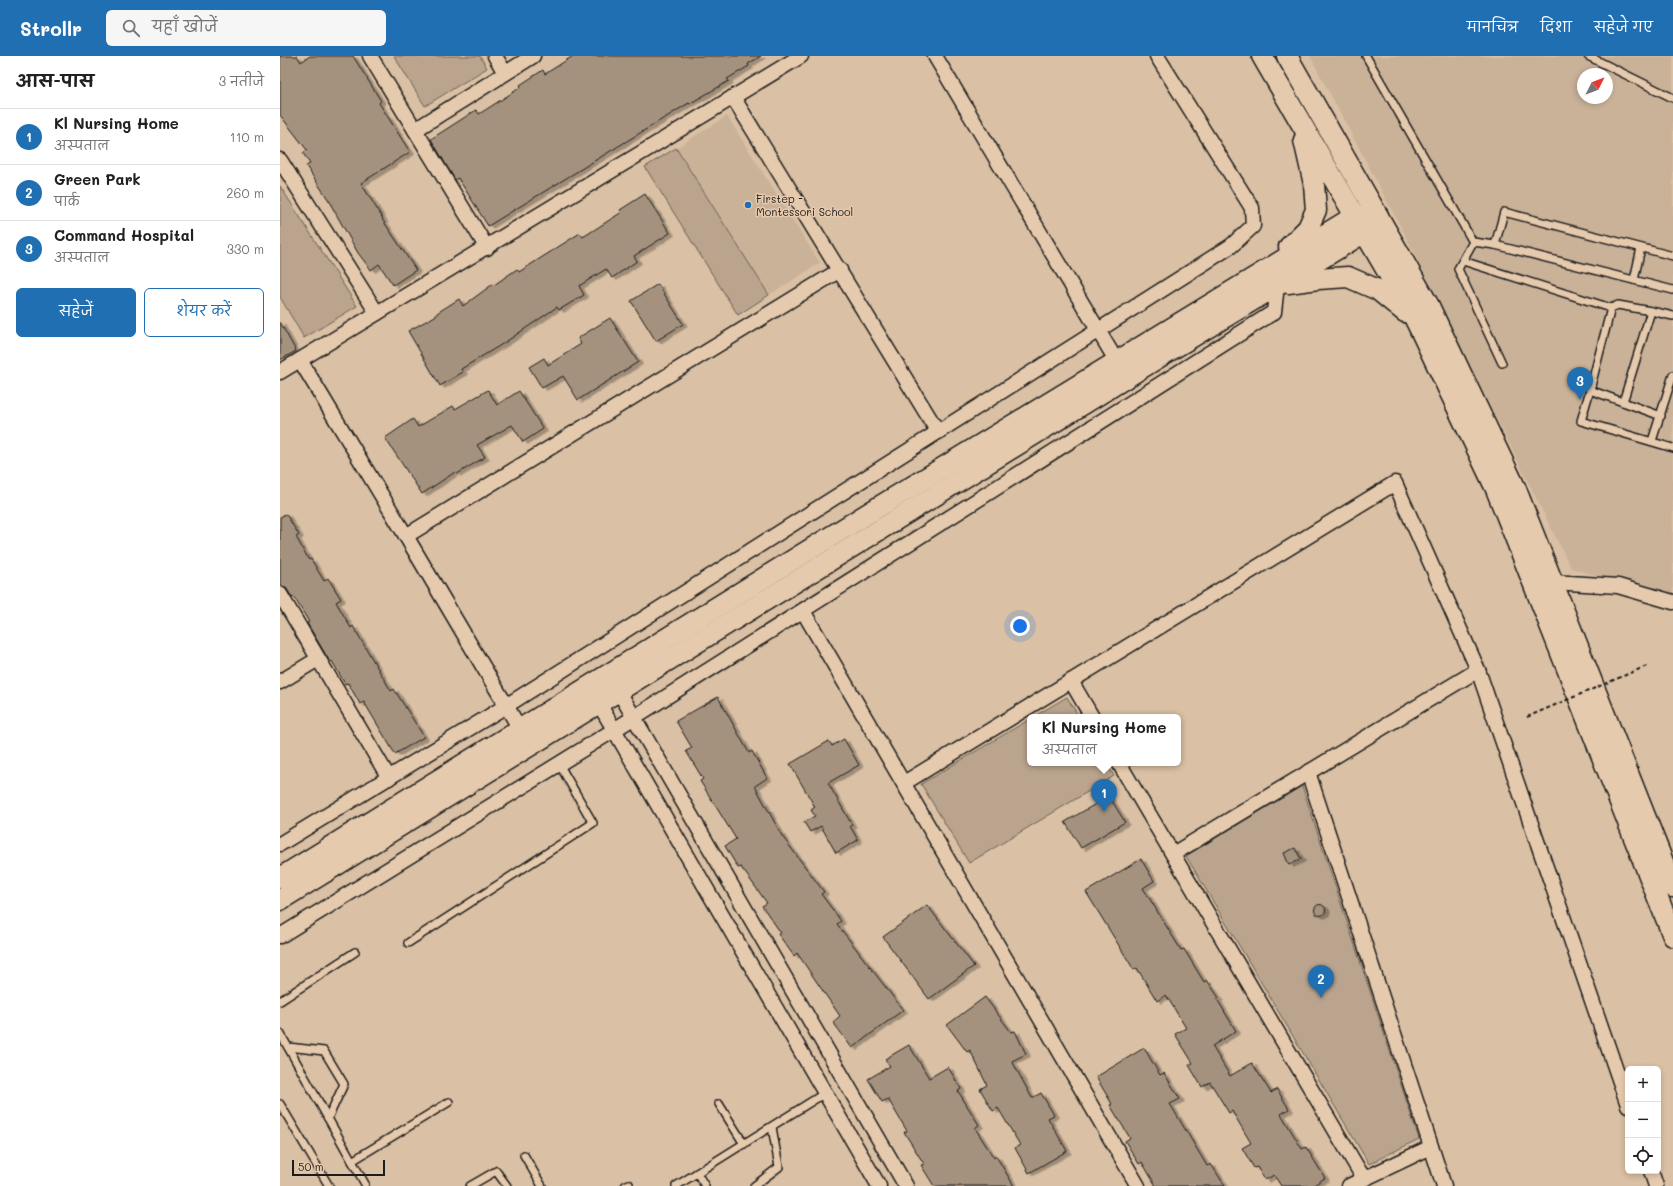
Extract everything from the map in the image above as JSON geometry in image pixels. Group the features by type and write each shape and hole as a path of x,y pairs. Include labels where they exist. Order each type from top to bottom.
{"street":[{"path":"370,56 487,248"},
{"path":"495,56 505,73"},
{"path":"415,130 533,56"},
{"path":"280,372 487,248 801,56"},
{"path":"935,56 1116,362"},
{"path":"280,844 506,706 1231,246 1253,226 1252,208 1157,56"},
{"path":"1262,56 1415,319 1496,489 1673,936"},
{"path":"1287,56 1429,306 1515,487 1673,887"},
{"path":"733,97 938,432"},
{"path":"280,878 608,674 1116,362 1272,278 1308,228 1316,210 1314,184 1299,119"},
{"path":"280,160 377,313"},
{"path":"280,900 619,692 1272,278 1360,224 1378,216"},
{"path":"406,536 840,270"},
{"path":"1272,278 1318,279 1348,277 1378,290 1415,319"},
{"path":"280,936 634,718 1274,312 1272,278"},
{"path":"300,360 506,706 519,730 520,753"},
{"path":"904,783 1395,483 1478,670 1627,1102"},
{"path":"1552,582 1618,586 1673,602"},
{"path":"280,594 389,778"},
{"path":"803,611 1138,1186"},
{"path":"280,682 318,658"},
{"path":"1173,854 1478,670"},
{"path":"608,674 906,1186"},
{"path":"1071,681 1090,714"},
{"path":"589,687 879,1186"},
{"path":"519,730 539,741"},
{"path":"1121,766 1364,1179"},
{"path":"1308,772 1444,1186"},
{"path":"1349,1186 1431,1147"},
{"path":"1652,1174 1656,1186"}],"lane":[{"path":"1366,56 1473,242"},
{"path":"1588,56 1673,98"},
{"path":"1495,245 1504,212 1673,256"},
{"path":"1473,242 1495,245 1673,290"},
{"path":"1473,242 1458,269 1502,363"},
{"path":"1634,280 1642,248"},
{"path":"1463,261 1611,308 1618,306 1673,316"},
{"path":"1611,308 1581,420 1673,448"},
{"path":"1623,402 1651,311"},
{"path":"1652,441 1673,374"},
{"path":"1590,390 1661,416"},
{"path":"408,943 593,823 559,764"},
{"path":"280,1001 355,952"},
{"path":"280,1033 365,1184"},
{"path":"288,1047 324,1051 344,1084 328,1118"},
{"path":"676,1186 825,1093"},
{"path":"352,1161 449,1102"},
{"path":"280,1104 329,1186"},
{"path":"719,1104 744,1144"},
{"path":"754,1186 780,1167 772,1126"},
{"path":"524,1155 542,1186"},
{"path":"470,1186 496,1171 507,1186"},
{"path":"697,1173 705,1186"}],"path":[{"path":"1527,717 1649,665"}],"shaded area":[{"path":"394,56 480,56 487,68 425,106"},
{"path":"1310,56 1673,56 1673,598 1571,568 1404,233"},
{"name":"Firstep - Montessori School","path":"727,116 820,263 769,295 676,148"},
{"path":"676,148 769,295 738,315 645,167"},
{"path":"280,186 357,306 304,338 280,297"},
{"path":"1067,697 1077,714 1038,714"},
{"path":"1027,721 1027,766 1108,766 1114,776 969,863 921,784"},
{"path":"1302,786 1419,1139 1369,1164 1186,856"}],"building":[{"path":"280,56 297,56 301,62 310,56 353,56 381,101 379,103 410,152 361,183 382,219 416,270 393,285 379,264 371,270 358,253 332,205 306,166 310,164 303,153 307,150 280,115"},
{"path":"573,56 761,56 748,64 749,66 727,79 729,81 689,103 488,226 458,178 455,180 431,139 476,110 479,114 521,87 520,85 543,70 545,74"},
{"path":"645,194 670,233 634,256 637,261 612,278 606,269 579,286 584,295 559,310 557,307 504,343 461,369 463,372 440,386 408,331 437,315 437,313 459,299 463,306 517,269 519,272 580,233 583,237 622,212 620,210"},
{"path":"658,284 683,324 656,341 631,301"},
{"path":"610,318 638,362 578,400 563,376 542,388 529,367 544,358 548,365 581,344 578,338"},
{"path":"280,322 296,351 280,360"},
{"path":"488,390 497,405 519,391 543,429 523,442 512,425 477,445 485,457 457,474 455,472 422,494 385,438 413,419 418,427 453,406 455,409"},
{"path":"286,514 299,535 296,537 309,560 311,559 324,581 328,578 341,599 336,602 351,628 353,626 391,691 394,689 424,737 395,754 364,702 360,704 348,683 345,684 332,661 330,662 307,623 309,622 294,597 292,598 287,589 280,584 280,517"},
{"path":"718,697 749,753 752,751 767,778 755,786 782,836 824,892 821,894 841,921 837,924 903,1010 852,1048 833,1022 840,1016 797,953 794,956 778,934 781,933 762,906 767,903 741,867 738,868 725,846 736,839 700,781 703,779 686,751 692,748 676,721"},
{"path":"844,739 859,765 828,783 852,825 850,826 858,840 836,853 821,826 810,832 804,822 815,816 811,810 815,807 790,764 829,741 832,746"},
{"path":"1109,796 1125,822 1081,848 1065,822"},
{"path":"1295,848 1301,859 1289,865 1284,853"},
{"path":"1141,859 1154,881 1143,888 1181,950 1184,949 1204,982 1207,980 1219,998 1217,999 1236,1031 1212,1046 1230,1076 1252,1063 1271,1093 1277,1089 1289,1109 1281,1114 1302,1149 1306,1147 1325,1178 1312,1186 1281,1186 1274,1175 1265,1180 1257,1167 1254,1168 1242,1148 1251,1143 1232,1111 1229,1113 1210,1082 1202,1087 1189,1065 1193,1063 1175,1034 1186,1028 1166,995 1157,1001 1137,968 1134,970 1086,892"},
{"path":"927,905 974,966 929,999 883,937"},
{"path":"1318,905 1322,905 1324,906 1324,914 1318,915 1315,912 1315,908"},
{"path":"985,997 1011,1032 1015,1031 1026,1054 1012,1061 1032,1098 1041,1093 1054,1115 1048,1118 1067,1151 1029,1173 1015,1148 1020,1145 998,1108 993,1111 980,1089 987,1085 970,1050 967,1052 947,1025"},
{"path":"909,1045 929,1078 948,1067 961,1089 958,1091 979,1125 975,1128 994,1158 996,1156 1014,1186 934,1186 921,1165 924,1164 904,1132 907,1131 888,1099 882,1102 868,1079 890,1066 885,1059"},
{"path":"1144,1048 1160,1075 1164,1073 1180,1099 1170,1104 1207,1166 1211,1164 1225,1186 1156,1186 1142,1162 1139,1164 1125,1141 1130,1138 1110,1105 1112,1104 1096,1077"}],"place":[{"name":"Firstep - Montessori School","path":"748,205"},
{"name":"Command Hospital","path":"1580,400"},
{"name":"Kl Nursing Home","path":"1104,812"},
{"name":"Green Park","path":"1321,998"}]}
